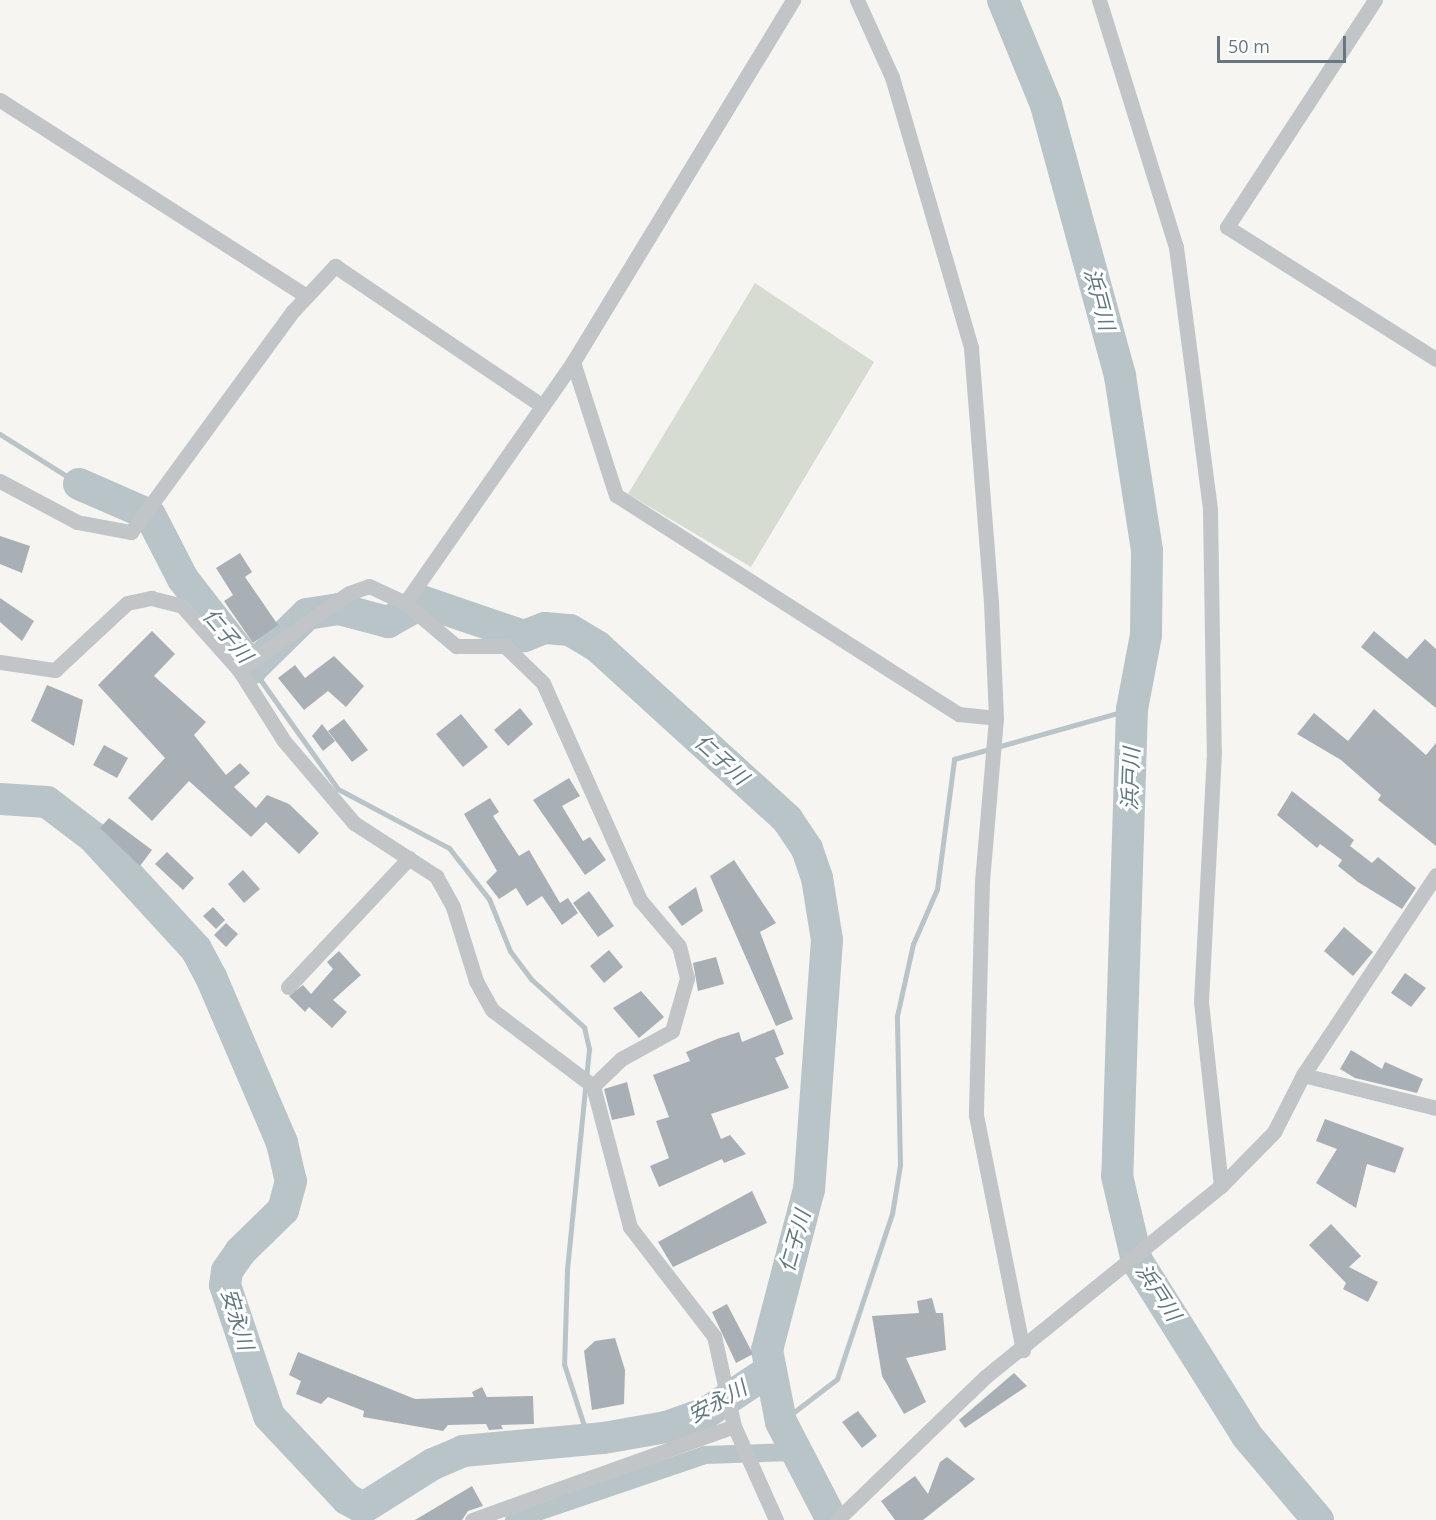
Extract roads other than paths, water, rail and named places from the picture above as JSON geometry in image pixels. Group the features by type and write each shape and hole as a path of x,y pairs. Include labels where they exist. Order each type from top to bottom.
{"street":[{"path":"405,603 573,362 793,0"},
{"path":"857,0 892,77 970,348 992,603 996,718 982,881 976,1115 1023,1350"},
{"path":"1100,0 1176,247 1210,510 1214,753 1201,1002 1221,1186"},
{"path":"1375,0 1227,227 1436,359"},
{"path":"0,100 306,296"},
{"path":"0,481 77,522 131,532 306,296 335,266 541,405"},
{"path":"573,362 616,495 959,714 996,718"},
{"path":"239,670 349,593 369,586 405,603 456,646 505,646 543,683 640,900 679,946 687,978 672,1031 621,1059 593,1086"},
{"path":"0,662 55,670 127,603 151,598 182,606 239,670 284,741 354,823 436,876 453,907 476,981 492,1010 593,1086 630,1227 714,1336 734,1426 776,1520"},
{"path":"288,987 409,858"},
{"path":"837,1520 881,1480 985,1377 1023,1350 1221,1186 1274,1132 1303,1075 1436,875"},
{"path":"1303,1075 1436,1108"},
{"path":"472,1520 734,1426"}],"waterway":[{"name":"浜戸川","path":"1003,0 1046,105 1120,376 1147,551 1146,635 1132,709 1117,1176 1137,1261 1247,1436 1318,1520"},
{"path":"0,434 79,484"},
{"name":"仁子川","path":"79,484 150,515 183,579 252,668 307,614 339,609 388,622 424,602 524,636 545,628 570,630 598,647 787,819 807,849 817,878 827,940 809,1189 767,1350 781,1422 832,1520"},
{"path":"252,668 338,789 449,848 489,899 510,951 531,979 584,1027 589,1049 567,1271 564,1364 588,1438"},
{"path":"781,1422 837,1379 892,1214 900,1165 897,1016 913,944 937,889 954,759 1132,709"},
{"name":"安永川","path":"0,799 47,802 93,837 196,949 211,977 282,1143 291,1181 283,1210 241,1251 227,1271 225,1285 269,1416 347,1499 363,1508 433,1464 463,1451 604,1438 666,1427 706,1413 769,1371"},
{"path":"514,1520 705,1455 795,1452"}]}
